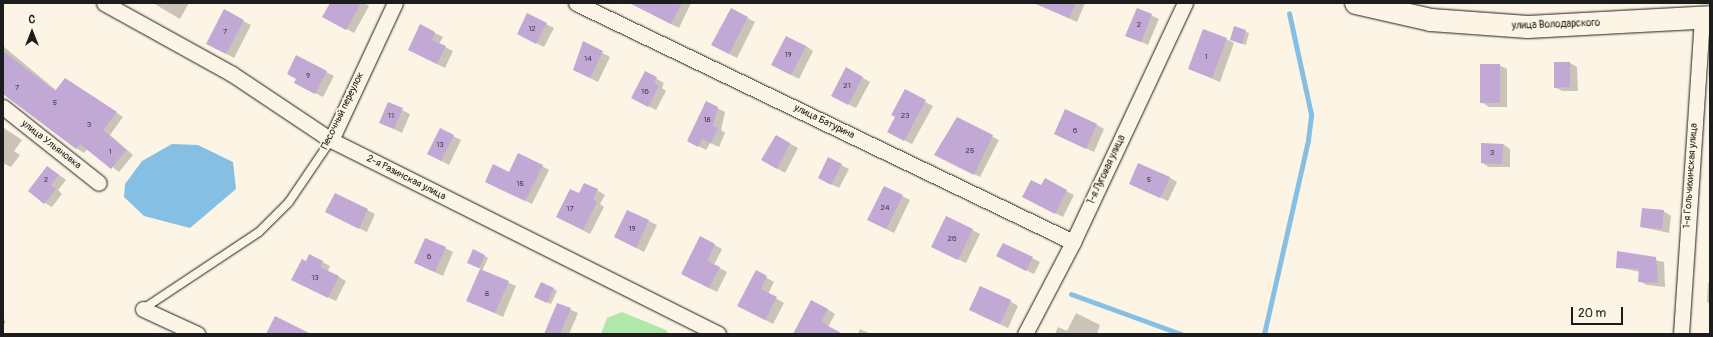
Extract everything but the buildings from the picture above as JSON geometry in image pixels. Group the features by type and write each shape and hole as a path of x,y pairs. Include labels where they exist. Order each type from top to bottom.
{"main road":[{"name":"улица Володарского","path":"1356,3 1431,20 1521,27 1706,18"}],"street":[{"name":"2-я Разинская улица","path":"104,3 232,74 331,140 718,334"},
{"name":"Песочный переулок","path":"331,140 395,3"},
{"name":"улица Батурина","path":"576,3 1073,242"},
{"name":"1-я Луговая улица","path":"1025,334 1073,242 1185,3"},
{"name":"1-я Гольчихинская улица","path":"1681,334 1706,18"},
{"name":"улица Ульяновка","path":"3,107 99,183"},
{"path":"143,309 197,334"}],"lane":[{"name":"Песочный переулок","path":"143,309 259,232 289,202 331,140"}],"green space":[{"path":"622,312 666,330 669,334 601,334 607,318"}],"water":[{"path":"172,144 198,145 233,162 236,189 190,228 144,216 124,197 125,184 142,161"}],"waterway":[{"path":"1264,334 1308,140 1311,114 1289,13"},
{"path":"1071,294 1181,334"}]}
